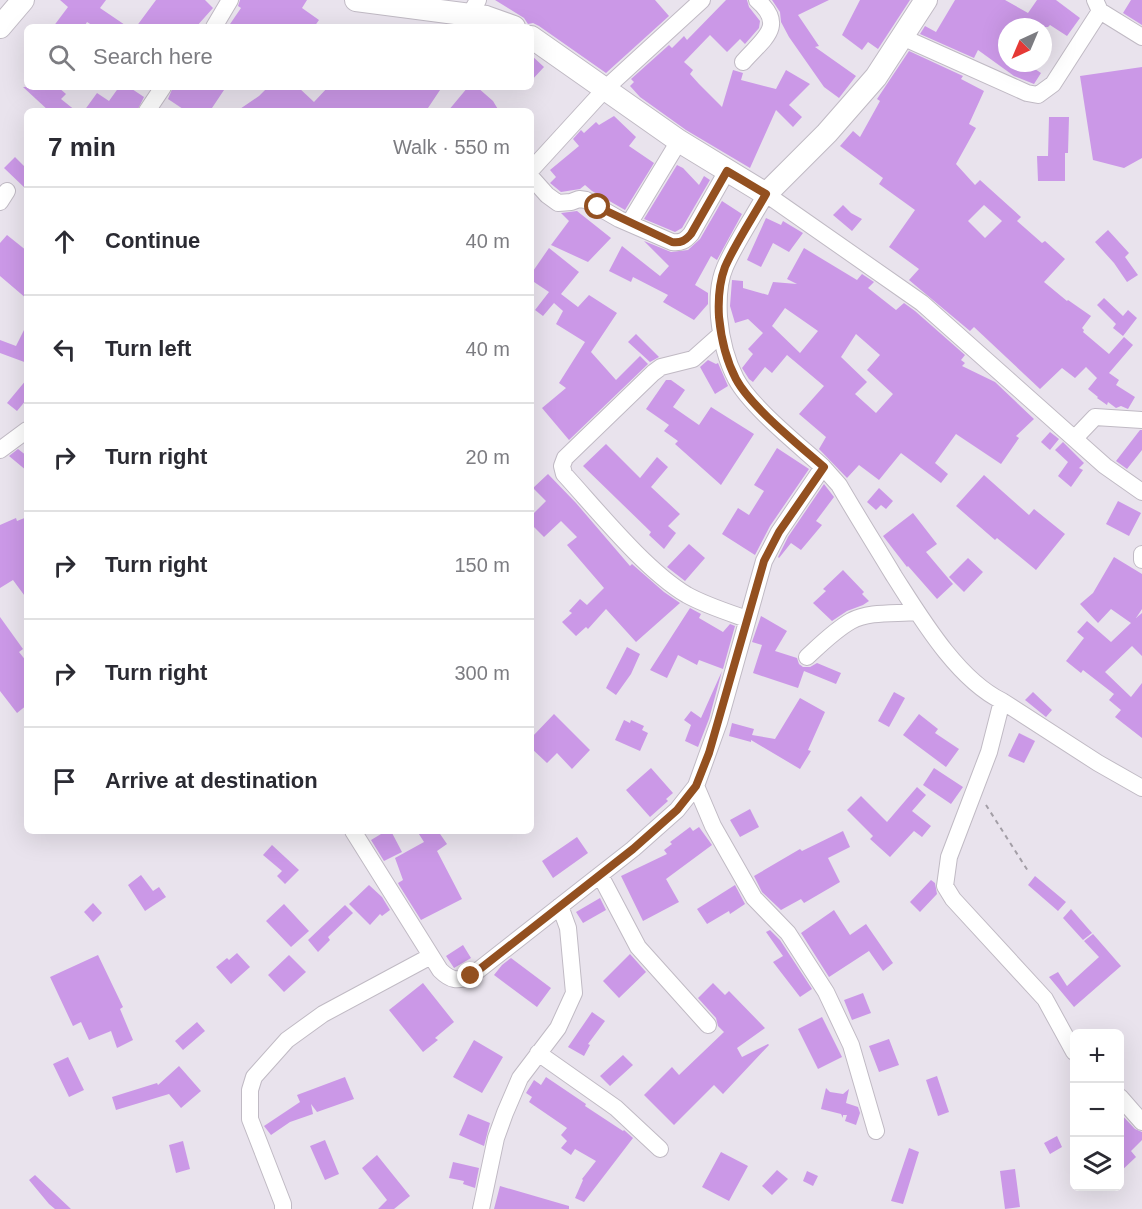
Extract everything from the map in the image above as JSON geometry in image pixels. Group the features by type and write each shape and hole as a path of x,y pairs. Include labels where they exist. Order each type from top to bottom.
{"street":[{"path":"0,27 23,0"},
{"path":"216,24 231,0"},
{"path":"356,0 474,8 508,24"},
{"path":"534,167 606,88 702,0"},
{"path":"743,62 771,29 772,19 767,9 757,0"},
{"path":"926,0 884,65 848,110 766,194 725,267 720,284 718,306 720,335 736,378 743,390 824,467 839,485 916,612 932,635 969,677 987,693 1002,700 1098,764 1142,789"},
{"path":"902,37 1016,89 1038,95 1053,84 1098,6 1142,37"},
{"path":"534,39 678,141 766,194 922,303 1105,466 1142,492"},
{"path":"149,108 161,90"},
{"path":"630,222 655,184 678,141"},
{"path":"534,180 547,195 558,202 586,200 619,219 672,242 680,243 686,240 727,171"},
{"path":"720,335 693,358 661,367 652,373 565,458 562,466 564,474 635,551 674,586 703,602 747,619"},
{"path":"1076,438 1095,417 1142,420"},
{"path":"0,450 24,432"},
{"path":"354,834 440,970 448,978 460,981 471,976 633,849 677,810 696,786 709,753 768,551 824,467"},
{"path":"1142,554 1142,560"},
{"path":"807,657 826,639 852,621 868,616 916,612"},
{"path":"1002,700 989,752 948,857 945,886 953,899 1045,999 1070,1045"},
{"path":"696,786 712,826 754,898 788,933 826,992 851,1045 876,1131"},
{"path":"600,875 638,947 708,1025"},
{"path":"482,1209 496,1138 505,1113 520,1078 558,1028 574,993 568,928 560,906"},
{"path":"283,1209 250,1119 250,1090 254,1077 287,1040 323,1014 431,956"},
{"path":"538,1053 616,1108 660,1149"},
{"path":"1124,1102 1142,1122"}],"path":[{"path":"975,788 1028,872"}],"building":[{"path":"60,0 106,0 100,8 124,24 90,24 87,22 86,24 55,24 68,7"},
{"path":"156,0 205,0 213,8 199,24 138,24"},
{"path":"240,0 307,0 302,8 319,20 316,24 230,24 241,8 238,6"},
{"path":"495,0 655,0 669,16 606,73 539,26 533,23 528,24 524,18"},
{"path":"726,0 747,0 749,7 760,21 759,28 745,44 740,39 727,52 710,35 684,62 693,70 690,74 722,107 733,70 743,73 741,80 776,89 786,70 810,84 789,105 802,117 793,127 776,110 750,168 686,130 640,97 630,86 634,82 631,79 669,45 672,48 684,36 687,40"},
{"path":"772,0 829,0 798,15 819,46 815,47 856,76 839,98 824,87 789,37 781,22 780,12"},
{"path":"860,0 910,0 878,49 868,42 862,50 842,35"},
{"path":"955,0 1005,0 1028,13 1037,0 1056,0 1080,18 1067,36 1052,26 1052,18 998,18 998,64 978,50 974,58 920,34 925,26 936,32"},
{"path":"1131,0 1142,0 1142,25 1123,13"},
{"path":"909,51 963,76 961,79 984,91 969,124 976,128 956,164 975,185 980,180 1021,217 1017,221 1065,259 1044,282 1067,301 1091,316 1082,328 1083,332 1109,354 1124,337 1133,345 1109,373 1119,380 1116,385 1135,397 1128,409 1121,406 1116,408 1108,402 1107,405 1088,389 1097,378 1086,367 1075,378 1062,368 1040,389 974,327 970,331 909,280 919,269 889,247 915,210 879,184 883,178 840,146 853,131 860,137 880,101 877,99","holes":["984,205 1002,221 985,238 968,221"]},
{"path":"534,58 544,67 534,78"},
{"path":"1142,67 1142,158 1124,168 1093,160 1080,76"},
{"path":"1008,72 1041,73 1034,84"},
{"path":"26,90 61,90 66,94 61,99 72,108 46,108"},
{"path":"117,90 134,90 144,97 138,108 86,108 97,93 109,101"},
{"path":"172,90 224,90 212,108 182,108 168,99"},
{"path":"265,90 301,90 314,102 325,90 440,90 428,108 241,108"},
{"path":"466,90 480,90 497,108 450,108"},
{"path":"614,116 636,137 629,146 654,163 625,210 585,185 580,189 561,192 550,183 556,177 550,170 579,146 573,139 581,130 584,133 596,122 599,125"},
{"path":"1049,117 1069,117 1065,181 1038,181 1037,156 1048,156"},
{"path":"15,157 24,166 24,187 4,168"},
{"path":"677,165 683,168 699,185 704,176 710,180 682,228 675,232 644,219"},
{"path":"722,201 742,214 717,260 711,256 695,285 708,293 708,304 694,320 663,302 668,295 633,277 631,282 609,271 622,246 660,276 669,266 644,241 671,252 688,250 700,239"},
{"path":"843,205 862,219 852,231 833,215"},
{"path":"577,211 611,238 588,262 551,245 569,221 561,213"},
{"path":"766,218 781,225 783,221 803,233 789,252 773,243 761,267 747,260"},
{"path":"1108,230 1129,253 1125,257 1138,275 1127,282 1095,242"},
{"path":"7,235 24,249 24,296 0,276 0,243"},
{"path":"549,248 579,272 561,294 578,307 589,295 617,313 591,352 616,380 640,356 648,364 569,440 542,408 566,388 559,383 585,342 556,324 563,311 554,303 543,316 535,310 549,292 534,282 534,270"},
{"path":"804,248 857,280 862,274 874,282 868,288 896,310 904,303 915,311 965,355 961,360 965,363 962,366 995,382 1034,419 1016,436 1019,438 1001,464 956,434 935,463 948,474 941,483 901,453 879,480 859,465 847,478 819,449 826,437 799,414 824,386 787,355 772,373 765,367 753,382 742,368 753,354 748,349 763,333 748,319 735,323 730,306 732,280 743,281 743,288 768,295 773,282 797,284 787,279","holes":["785,308 818,331 800,353 772,326","856,334 880,355 867,370 893,394 876,413 855,394 867,382 841,357"]},
{"path":"1104,298 1123,316 1128,310 1137,318 1123,336 1113,328 1116,324 1097,305"},
{"path":"24,330 24,362 0,353 0,340 16,346"},
{"path":"636,334 659,357 650,362 628,342"},
{"path":"708,360 718,363 728,386 715,394 700,367"},
{"path":"666,380 671,380 685,390 673,407 699,425 711,407 754,434 721,485 675,444 678,441 664,431 669,425 646,409"},
{"path":"24,383 24,403 17,411 7,403"},
{"path":"1142,430 1142,450 1127,469 1116,461"},
{"path":"1050,432 1059,439 1050,450 1041,442"},
{"path":"1063,442 1084,463 1079,468 1083,470 1071,487 1058,476 1068,462 1055,450"},
{"path":"606,444 640,478 657,457 668,467 651,487 680,514 668,526 676,533 664,549 649,535 651,532 583,466"},
{"path":"777,448 809,469 770,526 755,555 722,534 738,508 749,515 764,491 754,485"},
{"path":"18,449 24,454 24,468 9,456"},
{"path":"548,474 630,566 632,564 680,603 636,642 606,609 588,629 586,627 576,636 562,622 572,613 569,611 580,599 587,605 604,588 567,545 577,537 561,521 544,537 534,527 534,513 546,501 534,487"},
{"path":"984,475 1029,515 1034,509 1065,534 1036,570 997,538 995,540 956,506"},
{"path":"824,484 834,497 816,521 822,525 801,550 791,543 779,558 788,537"},
{"path":"879,488 893,501 886,509 881,505 876,510 867,502"},
{"path":"1118,501 1141,513 1129,536 1106,524"},
{"path":"913,513 937,544 926,552 953,584 937,599 907,567 883,536"},
{"path":"16,518 17,521 24,518 24,595 13,580 0,588 0,525"},
{"path":"689,544 705,558 685,581 667,567"},
{"path":"1114,557 1142,574 1142,609 1136,618 1142,613 1142,656 1132,646 1105,672 1131,697 1142,683 1142,738 1115,717 1121,710 1109,700 1114,694 1083,670 1081,673 1066,661 1084,638 1077,632 1087,621 1111,642 1131,623 1111,609 1098,623 1080,604 1093,593"},
{"path":"968,558 983,572 964,592 949,577"},
{"path":"843,570 864,592 862,594 869,601 832,621 813,603 826,591 823,589"},
{"path":"690,608 701,614 699,618 723,632 730,624 735,626 723,669 699,660 697,665 678,655 667,678 650,670"},
{"path":"761,616 787,631 775,651 797,658 803,667 810,667 817,663 841,673 836,684 804,671 798,688 753,673 762,645 752,642"},
{"path":"0,617 23,649 19,652 24,658 24,707 17,713 0,691"},
{"path":"627,647 640,654 631,674 616,695 606,688"},
{"path":"722,671 709,719 698,747 685,741 691,725 684,720 691,711 701,718"},
{"path":"894,692 905,698 889,727 878,721"},
{"path":"1033,692 1052,710 1046,717 1025,700"},
{"path":"800,698 825,712 808,750 811,751 800,769 751,740 751,742 729,736 732,723 754,729 752,735 775,739"},
{"path":"554,714 590,750 572,769 557,753 547,763 534,751 534,735"},
{"path":"919,714 938,729 935,733 959,749 946,767 903,735"},
{"path":"624,720 630,723 631,720 644,726 642,730 648,733 640,751 615,740"},
{"path":"1019,733 1035,741 1024,763 1008,756"},
{"path":"651,768 673,793 666,799 668,801 650,817 626,790"},
{"path":"934,768 963,787 951,804 923,785"},
{"path":"917,787 926,795 912,811 931,826 922,837 914,831 890,857 870,839 873,836 847,810 861,796 887,822"},
{"path":"750,809 759,827 740,837 730,820"},
{"path":"690,827 693,831 699,827 712,845 666,879 679,902 643,921 621,876 667,854 664,850 672,844 670,842"},
{"path":"843,831 850,847 828,858 840,882 804,903 801,899 781,910 762,892 754,876 800,849 802,851"},
{"path":"381,834 393,834 402,852 384,861 371,840"},
{"path":"419,834 440,834 447,844 437,851 462,899 421,920 398,883 403,880 395,858 424,842"},
{"path":"577,837 588,853 553,878 542,861"},
{"path":"272,845 299,870 285,884 277,876 282,871 263,855"},
{"path":"141,875 153,891 159,887 166,897 145,911 128,885"},
{"path":"1035,876 1066,902 1058,911 1028,885"},
{"path":"931,880 935,883 937,894 920,912 910,902"},
{"path":"369,885 382,897 390,910 382,916 380,914 370,925 349,904"},
{"path":"735,885 745,904 730,914 729,911 707,924 697,909"},
{"path":"600,898 606,910 583,923 576,912"},
{"path":"93,903 102,913 93,922 84,912"},
{"path":"284,904 309,931 291,947 266,921"},
{"path":"345,905 353,913 328,937 330,940 318,952 308,940"},
{"path":"1071,909 1092,933 1083,940 1063,918"},
{"path":"834,910 850,935 866,924 893,963 883,971 869,951 829,977 801,933"},
{"path":"770,930 780,940 812,989 800,997 773,962 783,956 766,932"},
{"path":"1093,934 1121,966 1074,1007 1049,977 1058,972 1067,986 1099,957 1084,941"},
{"path":"463,945 471,958 454,968 446,956"},
{"path":"237,953 250,967 231,984 216,967"},
{"path":"630,954 646,972 619,998 603,981"},
{"path":"98,955 123,1007 120,1009 133,1040 117,1048 111,1031 89,1040 81,1022 73,1026 50,977"},
{"path":"289,955 306,972 284,992 268,975"},
{"path":"511,958 551,988 537,1007 494,975"},
{"path":"423,983 454,1022 435,1038 438,1040 423,1052 389,1010"},
{"path":"713,983 725,995 729,991 765,1028 737,1048 742,1057 769,1045 723,1094 714,1085 674,1125 644,1095 672,1067 679,1075 724,1032 718,1026 716,1018 698,998"},
{"path":"863,993 871,1013 852,1020 844,1000"},
{"path":"592,1012 605,1021 588,1044 590,1045 584,1056 568,1047"},
{"path":"822,1017 842,1057 818,1069 798,1029"},
{"path":"197,1022 205,1031 183,1050 175,1041"},
{"path":"889,1039 899,1065 879,1072 869,1046"},
{"path":"474,1040 503,1057 482,1093 453,1077"},
{"path":"623,1055 633,1065 610,1086 600,1076"},
{"path":"68,1057 84,1090 69,1097 53,1064"},
{"path":"179,1066 201,1091 181,1108 169,1094 116,1110 112,1097 157,1083 158,1085"},
{"path":"937,1076 949,1112 938,1116 926,1080"},
{"path":"345,1077 354,1099 317,1112 311,1104 313,1114 290,1122 271,1135 264,1126 300,1102 297,1095"},
{"path":"546,1077 633,1138 584,1202 575,1198 582,1179 596,1161 575,1149 571,1155 561,1148 567,1141 561,1135 567,1128 529,1102 532,1097 526,1093 534,1080 541,1085"},
{"path":"826,1088 830,1092 843,1094 849,1089 846,1103 858,1107 860,1113 856,1125 845,1121 847,1115 843,1115 843,1118 841,1114 821,1109"},
{"path":"468,1114 490,1123 484,1146 459,1135"},
{"path":"1124,1117 1135,1129 1142,1132 1142,1140 1131,1151 1136,1157 1124,1168"},
{"path":"1057,1136 1062,1147 1050,1154 1044,1143"},
{"path":"325,1140 339,1174 325,1180 310,1146"},
{"path":"183,1141 190,1169 176,1173 169,1145"},
{"path":"909,1148 919,1152 903,1204 891,1201"},
{"path":"721,1152 748,1166 729,1201 702,1187"},
{"path":"377,1155 410,1196 394,1209 378,1209 387,1200 362,1168"},
{"path":"453,1162 479,1168 475,1188 463,1184 464,1181 449,1178"},
{"path":"1015,1169 1020,1207 1005,1209 1000,1171"},
{"path":"777,1170 788,1179 772,1195 762,1186"},
{"path":"807,1171 818,1176 813,1186 803,1181"},
{"path":"35,1175 71,1209 55,1209 49,1204 29,1180"},
{"path":"500,1186 569,1206 569,1209 494,1209"}],"route":[{"path":"471,976 633,849 690,796 709,753 768,551 824,467 743,390 736,378 720,335 718,306 720,284 725,267 766,194 727,171 691,234 680,243 672,242 619,219 598,207"}]}
